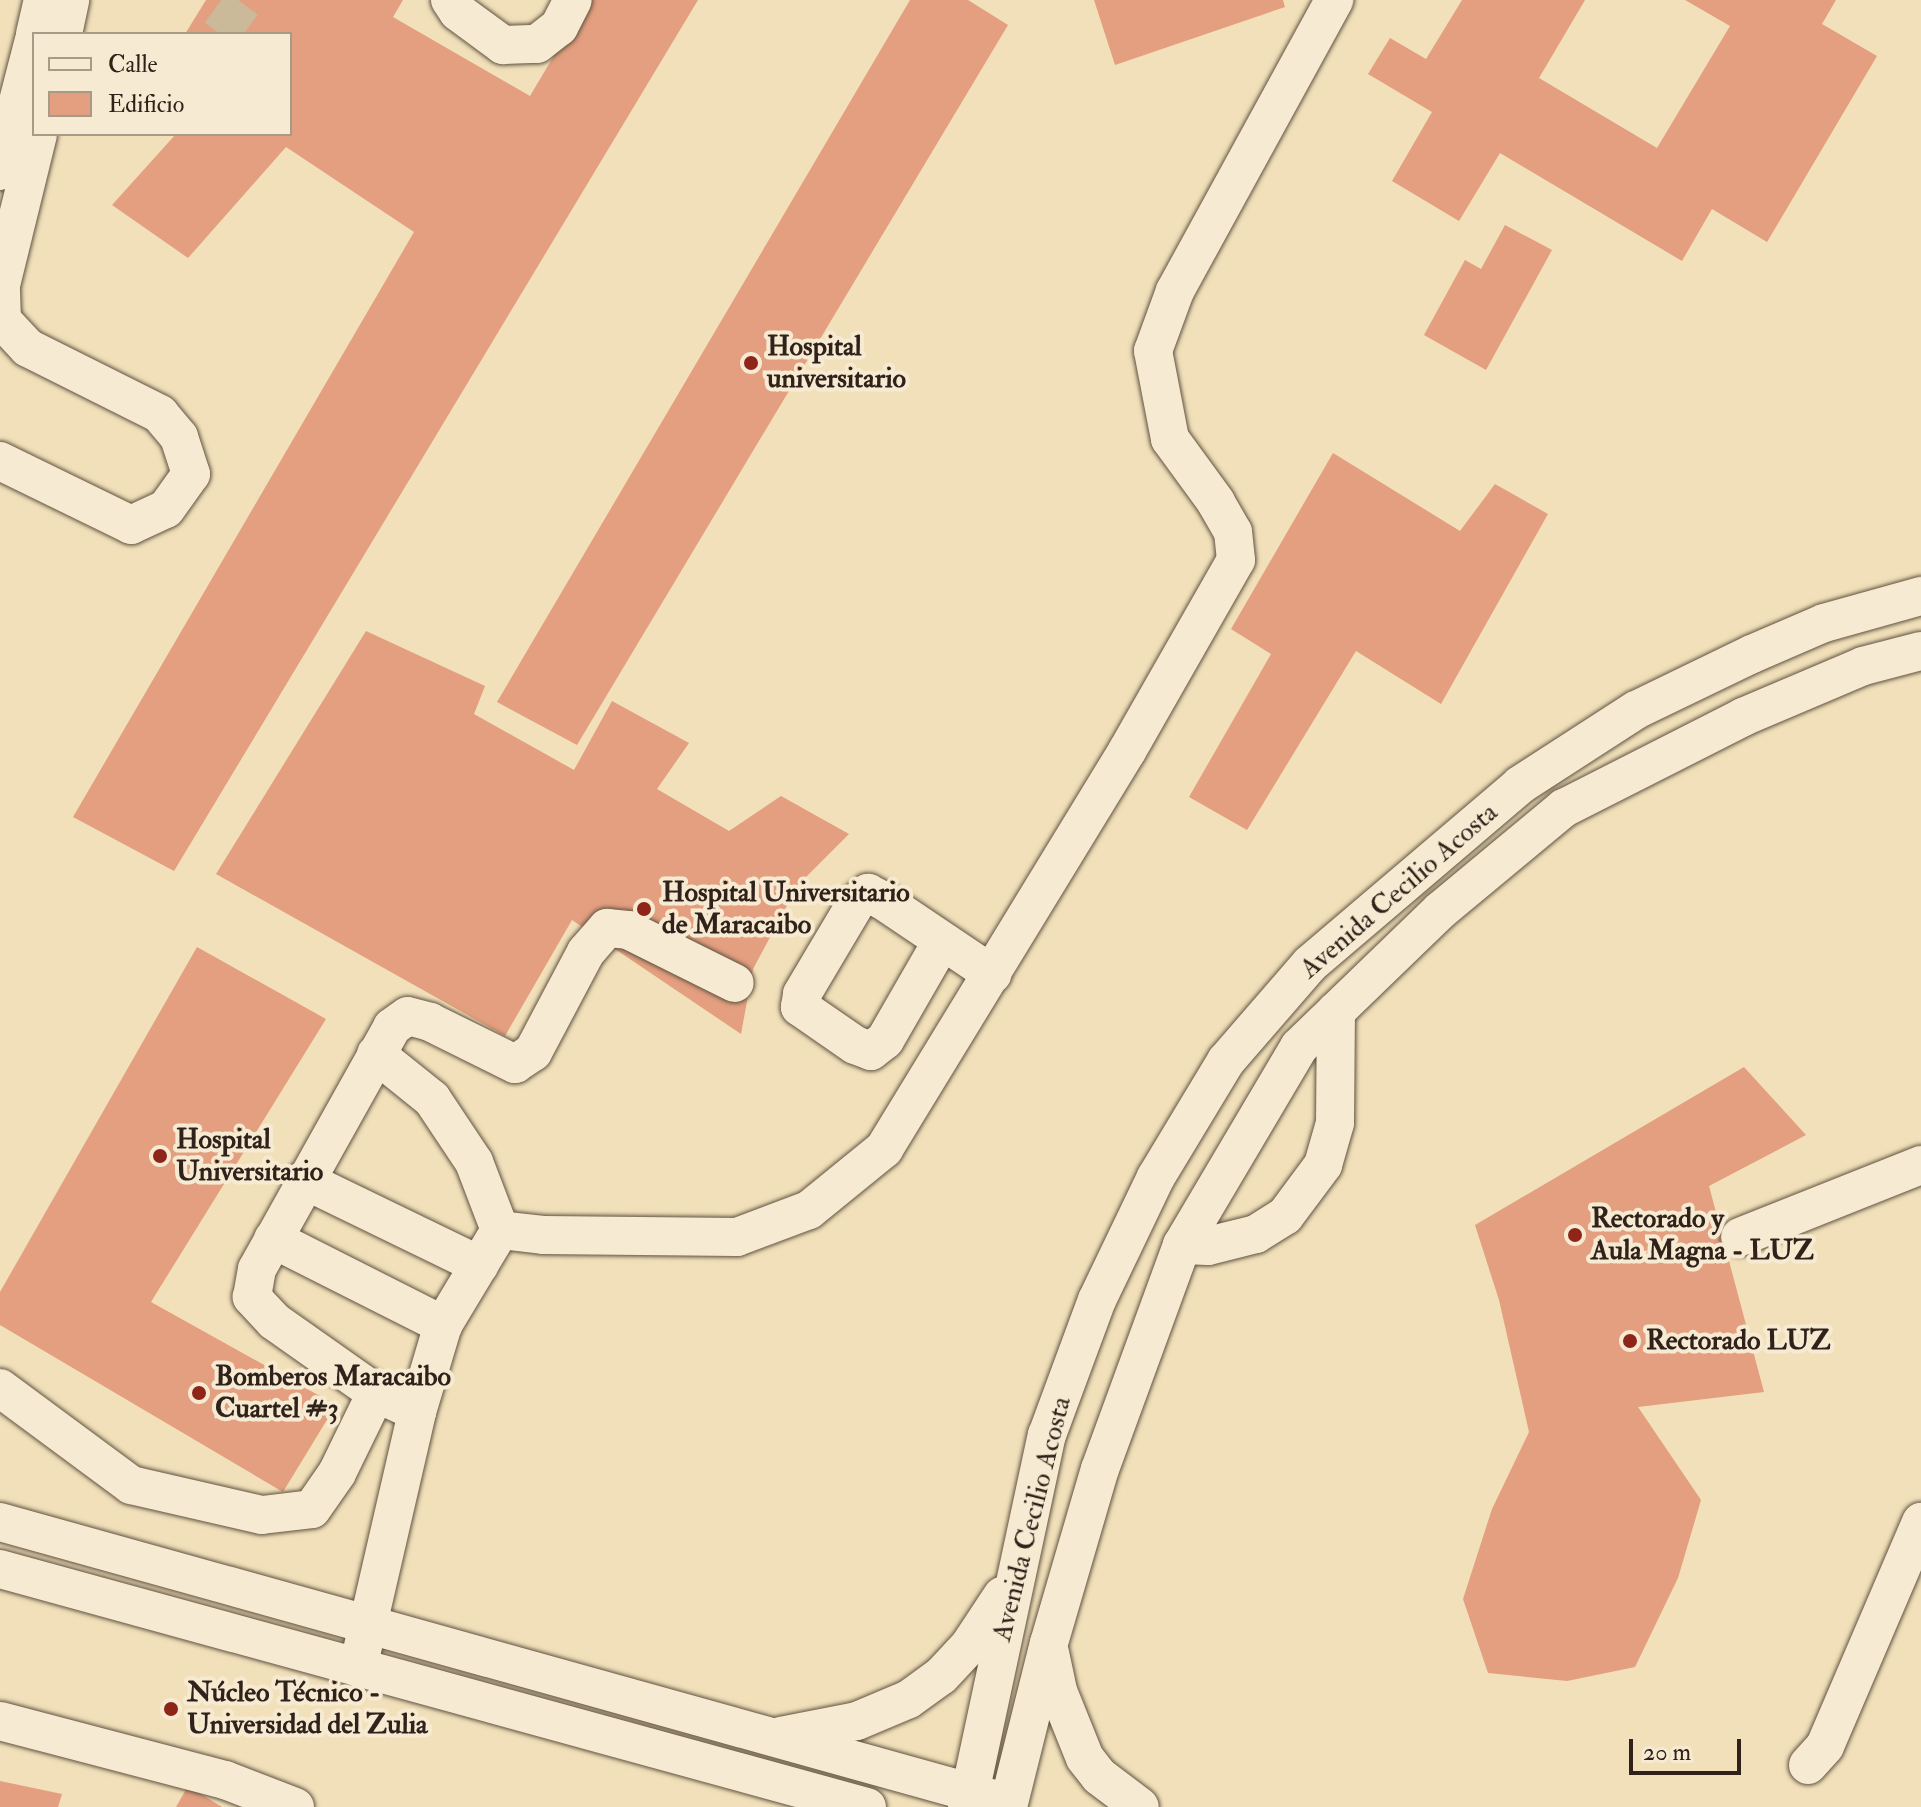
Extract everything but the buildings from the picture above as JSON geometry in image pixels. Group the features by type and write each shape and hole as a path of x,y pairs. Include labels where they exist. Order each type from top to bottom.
{"street":[{"path":"35,32 43,0"},
{"path":"63,32 70,0"},
{"path":"450,0 458,12 503,45 537,44 559,27 573,0"},
{"path":"500,1230 543,1235 737,1237 809,1210 884,1149 1127,751 1236,560 1233,532 1216,502 1170,439 1153,351 1175,291 1334,0"},
{"path":"0,171 32,48"},
{"path":"0,461 131,525 166,509 191,474 179,437 160,414 28,348 2,320 1,285 41,139"},
{"name":"Avenida Cecilio Acosta","path":"968,1800 1047,1435 1103,1286 1156,1177 1226,1061 1310,964 1520,785 1636,710 1824,623 1921,596"},
{"name":"Avenida Cecilio Acosta","path":"1013,1806 1049,1643 1100,1469 1182,1245 1299,1047 1441,910 1564,808 1743,717 1863,666 1921,651"},
{"path":"417,1412 376,1393 274,1321 252,1297 257,1269 392,1027 408,1016 430,1022 515,1064 533,1052 586,952 607,928 628,930 735,983"},
{"path":"942,941 992,974"},
{"path":"1182,1245 1208,1246 1256,1234 1285,1216 1323,1165 1335,1123 1336,1011"},
{"path":"376,1054 432,1099 474,1162 500,1230"},
{"path":"1740,1237 1921,1165"},
{"path":"304,1180 479,1265"},
{"path":"358,1668 417,1412 443,1325 500,1230"},
{"path":"273,1239 443,1325"},
{"path":"0,1388 131,1485 262,1515 312,1509 337,1473 376,1393"},
{"path":"0,1522 775,1737 968,1800 1013,1806"},
{"path":"1808,1765 1825,1746 1921,1522"},
{"path":"0,1569 744,1776 867,1807"},
{"path":"775,1737 857,1721 909,1699 941,1676 969,1646 1015,1577"},
{"path":"1049,1643 1058,1691 1085,1758 1099,1776 1140,1807"},
{"path":"0,1721 225,1780 295,1807"},
{"path":"744,1776 809,1807"}],"tunnel":[{"path":"221,32 245,0"}],"place":[{"name":"Hospital universitario","path":"751,363"},
{"name":"Hospital Universitario de Maracaibo","path":"644,909"},
{"name":"Hospital Universitario","path":"160,1156"},
{"name":"Rectorado y Aula Magna - LUZ","path":"1575,1235"},
{"name":"Rectorado LUZ","path":"1630,1341"},
{"name":"Bomberos Maracaibo Cuartel #3","path":"199,1393"},
{"name":"Núcleo Técnico - Universidad del Zulia","path":"171,1709"}]}
